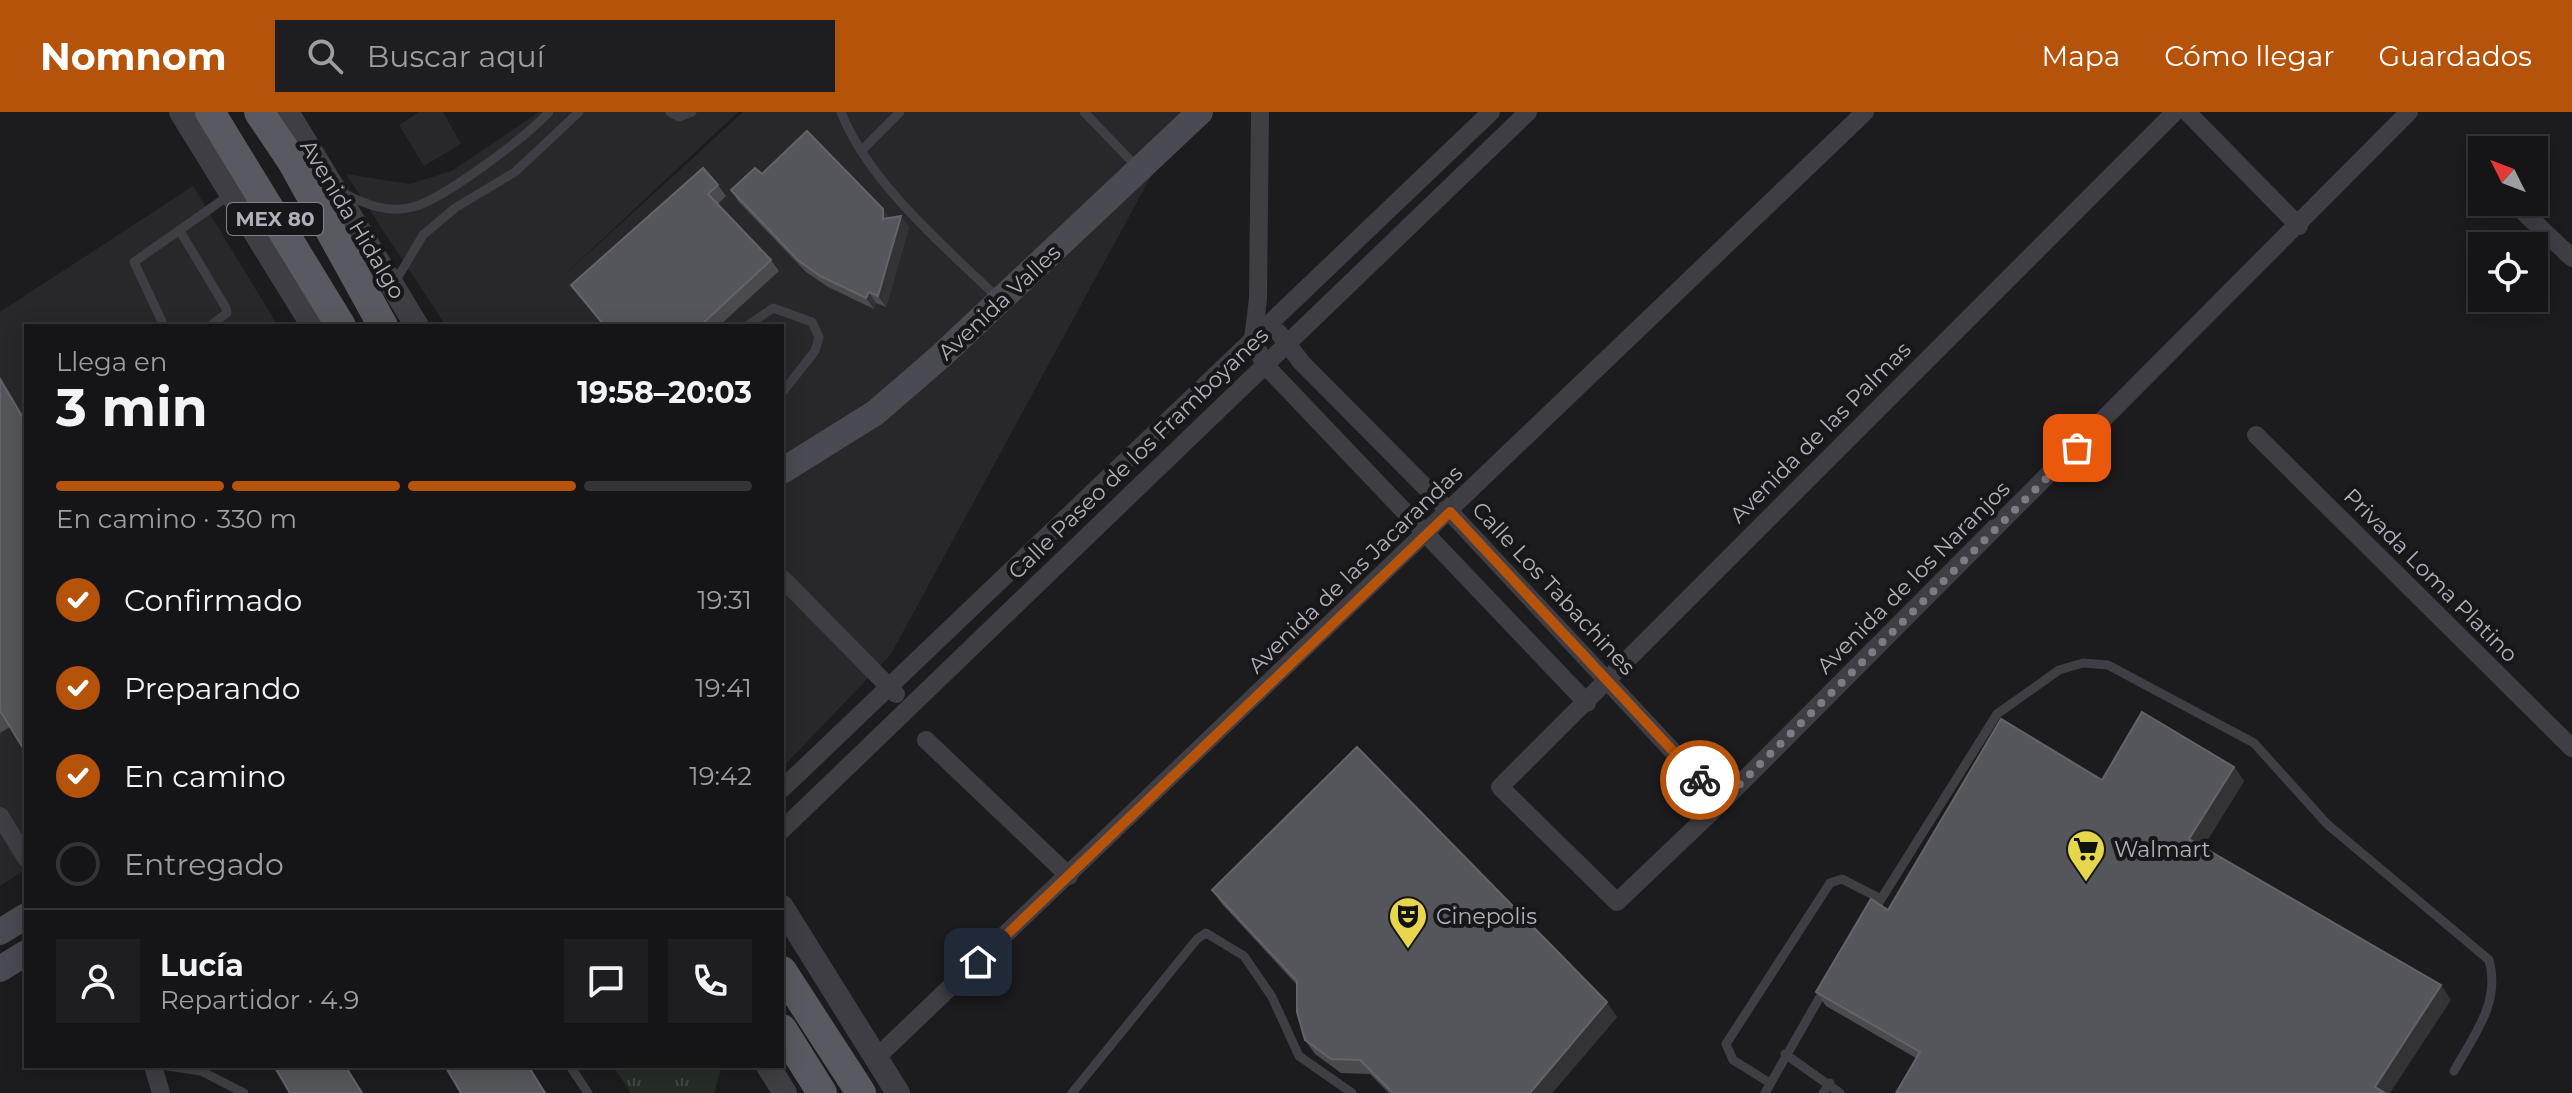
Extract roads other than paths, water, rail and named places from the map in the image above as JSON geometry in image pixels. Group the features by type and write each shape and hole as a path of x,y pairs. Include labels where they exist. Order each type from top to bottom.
{"main road":[{"name":"MEX 80","path":"210,112 340,324"},
{"name":"MEX 80","path":"259,112 292,161 382,324"},
{"name":"Avenida Valles","path":"784,470 875,413 1001,300 1200,112"},
{"path":"0,932 24,917"},
{"path":"0,969 24,954"},
{"path":"784,974 861,1093"},
{"path":"784,1032 822,1093"}],"street":[{"path":"181,112 312,324"},
{"name":"Avenida Hidalgo","path":"287,112 338,191 416,324"},
{"path":"1260,112 1258,299 1253,339 1264,364 1587,703"},
{"name":"Calle Paseo de los Framboyanes","path":"789,783 1491,112"},
{"name":"Calle Paseo de los Framboyanes","path":"784,828 1528,112"},
{"name":"Avenida de las Jacarandas","path":"875,1059 1865,112"},
{"name":"Avenida de las Palmas","path":"1617,902 1500,787 2175,112"},
{"path":"2187,112 2299,226"},
{"name":"Avenida de los Naranjos","path":"1617,902 1721,803 2299,226 2409,112"},
{"path":"2528,216 2572,258"},
{"name":"Calle Los Tabachines","path":"1258,299 1285,344 1450,512 1721,803"},
{"name":"Privada Loma Platino","path":"2256,435 2572,748"},
{"path":"784,580 909,708"},
{"path":"926,740 1069,876"},
{"path":"789,783 818,795"},
{"path":"0,816 24,855"},
{"path":"784,910 898,1093"},
{"path":"154,1068 161,1093"},
{"path":"769,1068 785,1093"}],"lane":[{"path":"338,191 386,210 415,207 452,186 549,112"},
{"path":"393,285 423,235 455,208 515,172 579,112"},
{"path":"670,112 679,117 692,112"},
{"path":"841,112 861,151 925,227 1001,300"},
{"path":"861,151 900,112"},
{"path":"1084,112 1139,170"},
{"path":"163,324 134,262 232,193"},
{"path":"180,231 226,308 227,313 213,324"},
{"path":"750,324 773,308 812,322 819,337 815,351 784,390"},
{"path":"1865,925 1997,714 2059,670 2083,663 2108,665 2254,743 2327,824 2489,960 2494,979 2492,1000 2454,1071"},
{"path":"1832,976 1767,1088 1733,1060 1726,1044 1830,883 1842,879 1881,899"},
{"path":"1072,1093 1197,939 1206,933 1244,956 1272,997 1299,1056 1352,1093"},
{"path":"1785,1054 1840,1093"},
{"path":"181,1068 201,1071 244,1093"},
{"path":"571,1068 588,1093"},
{"path":"1823,1093 1830,1083"}],"place":[{"name":"Walmart","path":"2086,883"},
{"name":"Cinepolis","path":"1408,950"}]}
